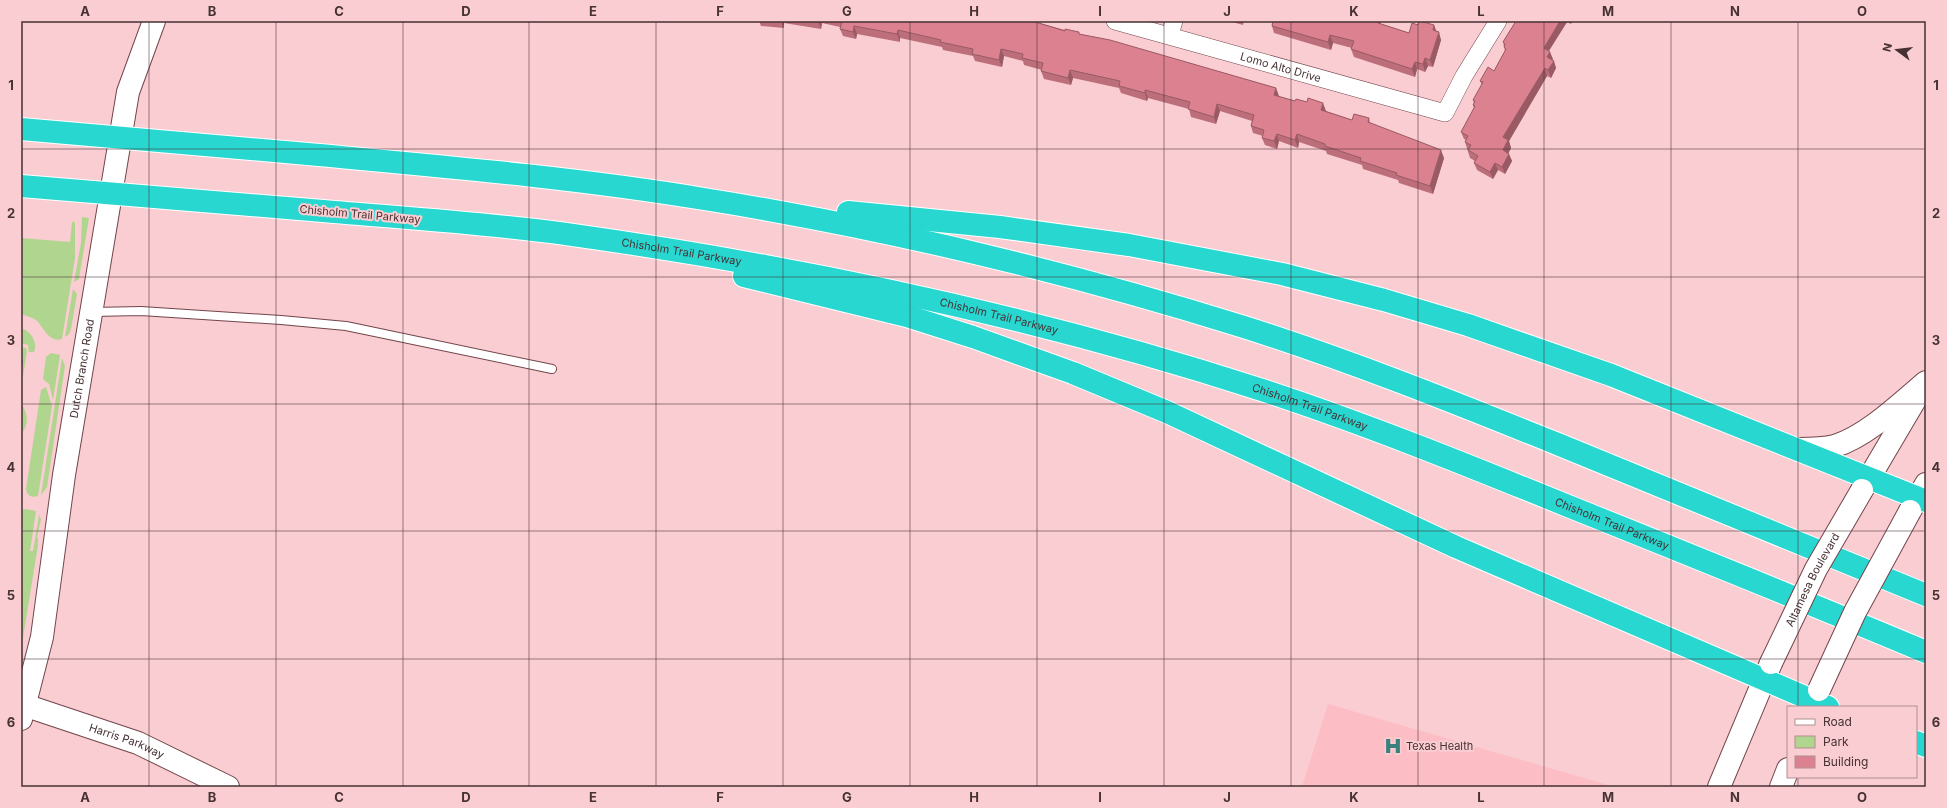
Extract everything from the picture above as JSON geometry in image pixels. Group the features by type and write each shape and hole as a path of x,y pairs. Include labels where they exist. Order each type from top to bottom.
{"highway":[{"path":"21,129 319,155 541,177 703,198 1000,227 1129,245 1282,274 1468,325 1611,375 1798,449 1865,484 1920,498"},
{"name":"Chisholm Trail Parkway","path":"21,186 465,223 561,234 729,259 907,294 1063,332 1222,377 1347,419 1432,451 1926,652"},
{"path":"703,198 873,230 984,255 1149,299 1249,329 1347,362 1460,405 1677,491 1926,595"},
{"path":"561,234 907,316 1046,362 1160,409 1456,547 1767,671 1819,702"}],"street":[{"name":"Dutch Branch Road","path":"22,709 42,637 64,475 128,92 154,21"},
{"name":"Lomo Alto Drive","path":"1115,21 1172,28 1445,113 1464,76 1498,21"},
{"path":"1798,449 1823,448 1848,441 1886,415 1926,382"},
{"name":"Altamesa Boulevard","path":"1719,787 1767,671 1816,569 1926,382"},
{"path":"1819,702 1855,612 1920,498"},
{"name":"Harris Parkway","path":"22,709 138,743 228,787"},
{"path":"1781,787 1787,772"}],"lane":[{"path":"91,312 141,311 346,326 552,369"}],"shaded area":[{"name":"Texas Health","path":"1328,704 1615,787 1302,787"}],"green space":[{"path":"82,217 89,218 79,279 74,282 81,243"},
{"path":"72,222 75,222 75,258 62,339 57,340 50,337 36,320 21,314 21,238 70,242"},
{"path":"73,289 77,294 71,329 69,334 65,337"},
{"path":"21,328 25,329 33,337 35,344 34,352 29,352 28,345 21,343"},
{"path":"21,347 26,348 27,351 21,389 23,361 21,358"},
{"path":"51,353 60,355 53,400 49,384 43,379 46,357"},
{"path":"62,358 65,366 47,487 41,495"},
{"path":"46,387 52,406 38,496 32,497 27,493 26,489 41,390"},
{"path":"23,406 27,420 24,431 21,434 21,407"},
{"path":"26,509 36,511 30,551 33,551 39,515 41,519 37,537 38,545 21,650 21,510"}],"building":[{"path":"842,21 1032,21 1065,31 1065,29 1079,32 1079,34 1110,40 1276,88 1274,95 1295,101 1296,99 1307,102 1308,98 1323,103 1321,110 1352,120 1354,114 1369,118 1368,122 1441,150 1430,186 1360,161 1361,158 1325,146 1325,144 1297,134 1295,140 1277,134 1274,141 1262,138 1264,130 1251,126 1254,115 1217,104 1214,117 1188,109 1190,102 1145,90 1145,93 1119,86 1120,81 1070,70 1068,78 1041,71 1043,63 1022,58 1023,54 1001,49 999,60 972,54 973,49 940,42 941,40 898,30 897,34 854,26 853,32 840,29"},
{"path":"1273,21 1379,21 1378,23 1409,33 1412,23 1418,25 1420,21 1434,25 1433,30 1439,32 1430,60 1425,58 1423,64 1415,62 1412,69 1351,49 1354,41 1330,35 1328,42 1272,26"},
{"path":"1516,21 1560,21 1544,48 1550,52 1547,57 1554,61 1548,70 1545,68 1503,137 1508,140 1503,150 1509,154 1502,167 1495,163 1490,172 1474,163 1478,156 1468,150 1471,145 1465,142 1468,136 1461,132 1475,106 1473,105 1475,101 1473,100 1483,82 1480,81 1488,67 1494,71 1506,49 1503,42"}],"place":[{"name":"Texas Health","path":"1393,746"}]}
